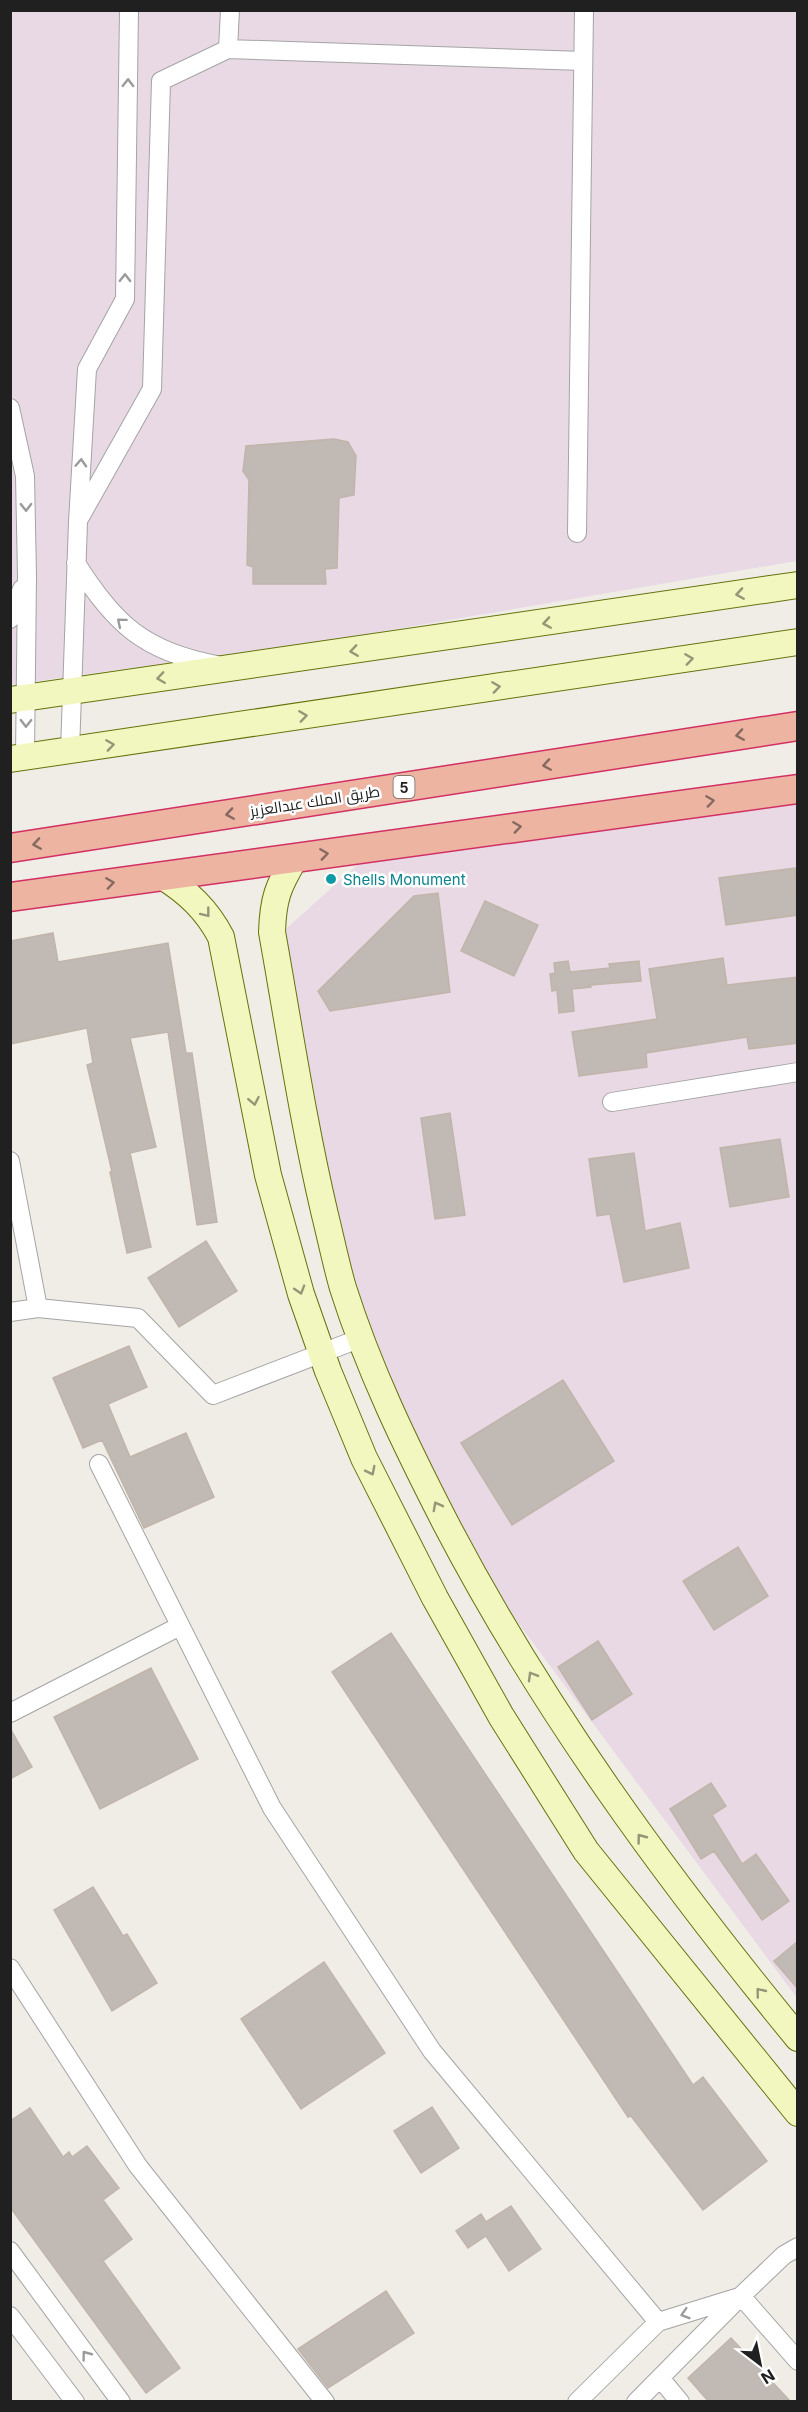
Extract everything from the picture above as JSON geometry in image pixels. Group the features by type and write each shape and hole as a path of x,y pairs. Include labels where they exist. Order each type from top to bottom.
{"highway":[{"name":"طريق الملك عبدالعزيز","path":"10,848 798,726"},
{"path":"10,897 798,789"}],"main road":[{"path":"18,698 798,585"},
{"path":"18,758 798,642"},
{"path":"295,858 281,881 273,905 272,932 313,1164 342,1286 360,1338 406,1448 474,1576 540,1689 629,1822 749,1979 798,2038"},
{"path":"162,876 182,888 199,904 212,919 221,937 268,1175 301,1294 364,1458 435,1598 501,1716 586,1851 798,2114"}],"street":[{"path":"70,751 76,563 87,369 125,299 129,10"},
{"path":"228,49 230,10"},
{"path":"577,533 584,10"},
{"path":"78,522 152,389 161,81 228,49 583,61"},
{"path":"10,408 25,476 27,576 18,698 18,758"},
{"path":"76,563 112,614 134,633 187,658 232,668"},
{"path":"10,619 27,576"},
{"path":"612,1102 798,1072"},
{"path":"10,1161 38,1308"},
{"path":"10,1312 38,1308 138,1318 213,1395 360,1338"},
{"path":"99,1464 272,1809 432,2051 658,2322"},
{"path":"10,1713 180,1626"},
{"path":"10,1968 138,2166 325,2402"},
{"path":"636,2402 741,2296 784,2255 798,2247"},
{"path":"10,2251 121,2402"},
{"path":"577,2402 658,2322 741,2296"},
{"path":"741,2296 798,2361"},
{"path":"10,2316 75,2402"},
{"path":"660,2378 680,2402"}],"shaded area":[{"path":"10,11 797,11 797,561 343,638 11,685"},
{"path":"797,781 797,1998 467,1554 349,1316 286,1093 269,944 375,849"}],"building":[{"path":"334,439 348,442 356,456 354,495 339,498 337,568 325,569 326,584 253,584 253,567 247,565 249,480 243,471 246,446"},
{"path":"795,868 798,915 726,925 719,878"},
{"path":"438,893 450,992 330,1011 318,991 414,896"},
{"path":"485,901 538,925 514,976 461,951"},
{"path":"53,933 58,962 168,943 186,1053 192,1053 217,1222 197,1225 168,1032 130,1038 156,1147 130,1153 151,1247 127,1253 110,1172 112,1172 87,1065 93,1063 87,1028 10,1044 10,941"},
{"path":"723,958 727,985 798,977 798,1043 749,1049 747,1037 646,1053 647,1067 579,1076 572,1032 657,1019 649,969"},
{"path":"568,961 570,972 610,968 609,964 639,961 641,981 590,985 591,987 572,989 574,1011 559,1013 557,990 552,991 550,974 555,973 554,963"},
{"path":"450,1113 465,1215 435,1219 421,1118"},
{"path":"780,1139 789,1197 730,1207 720,1148"},
{"path":"634,1153 645,1231 680,1223 689,1268 624,1282 610,1214 597,1216 589,1159"},
{"path":"206,1241 237,1291 179,1327 148,1278"},
{"path":"129,1346 147,1387 108,1404 130,1457 186,1433 214,1497 144,1528 102,1440 83,1448 53,1378"},
{"path":"563,1380 614,1461 512,1525 461,1443"},
{"path":"738,1547 768,1596 714,1630 683,1581"},
{"path":"391,1633 693,2085 703,2077 767,2161 703,2210 631,2116 628,2117 332,1672"},
{"path":"598,1641 632,1694 592,1720 558,1667"},
{"path":"151,1668 198,1759 100,1809 54,1717"},
{"path":"10,1728 32,1767 10,1779"},
{"path":"711,1783 726,1806 712,1815 742,1864 756,1854 789,1901 762,1920 714,1851 701,1859 670,1809"},
{"path":"93,1887 123,1936 127,1934 157,1983 112,2011 54,1910"},
{"path":"798,1941 798,1989 774,1961"},
{"path":"324,1962 385,2053 301,2109 241,2019"},
{"path":"432,2107 459,2148 421,2173 394,2131"},
{"path":"30,2108 63,2157 69,2152 72,2157 87,2146 119,2188 103,2200 132,2239 103,2261 180,2368 146,2393 10,2207 10,2121"},
{"path":"511,2206 541,2249 509,2271 486,2236 468,2248 456,2231 481,2214 486,2222"},
{"path":"386,2291 414,2333 328,2388 298,2349"},
{"path":"731,2338 791,2402 709,2402 688,2378"}],"place":[{"name":"Shells Monument","path":"331,879"}]}
